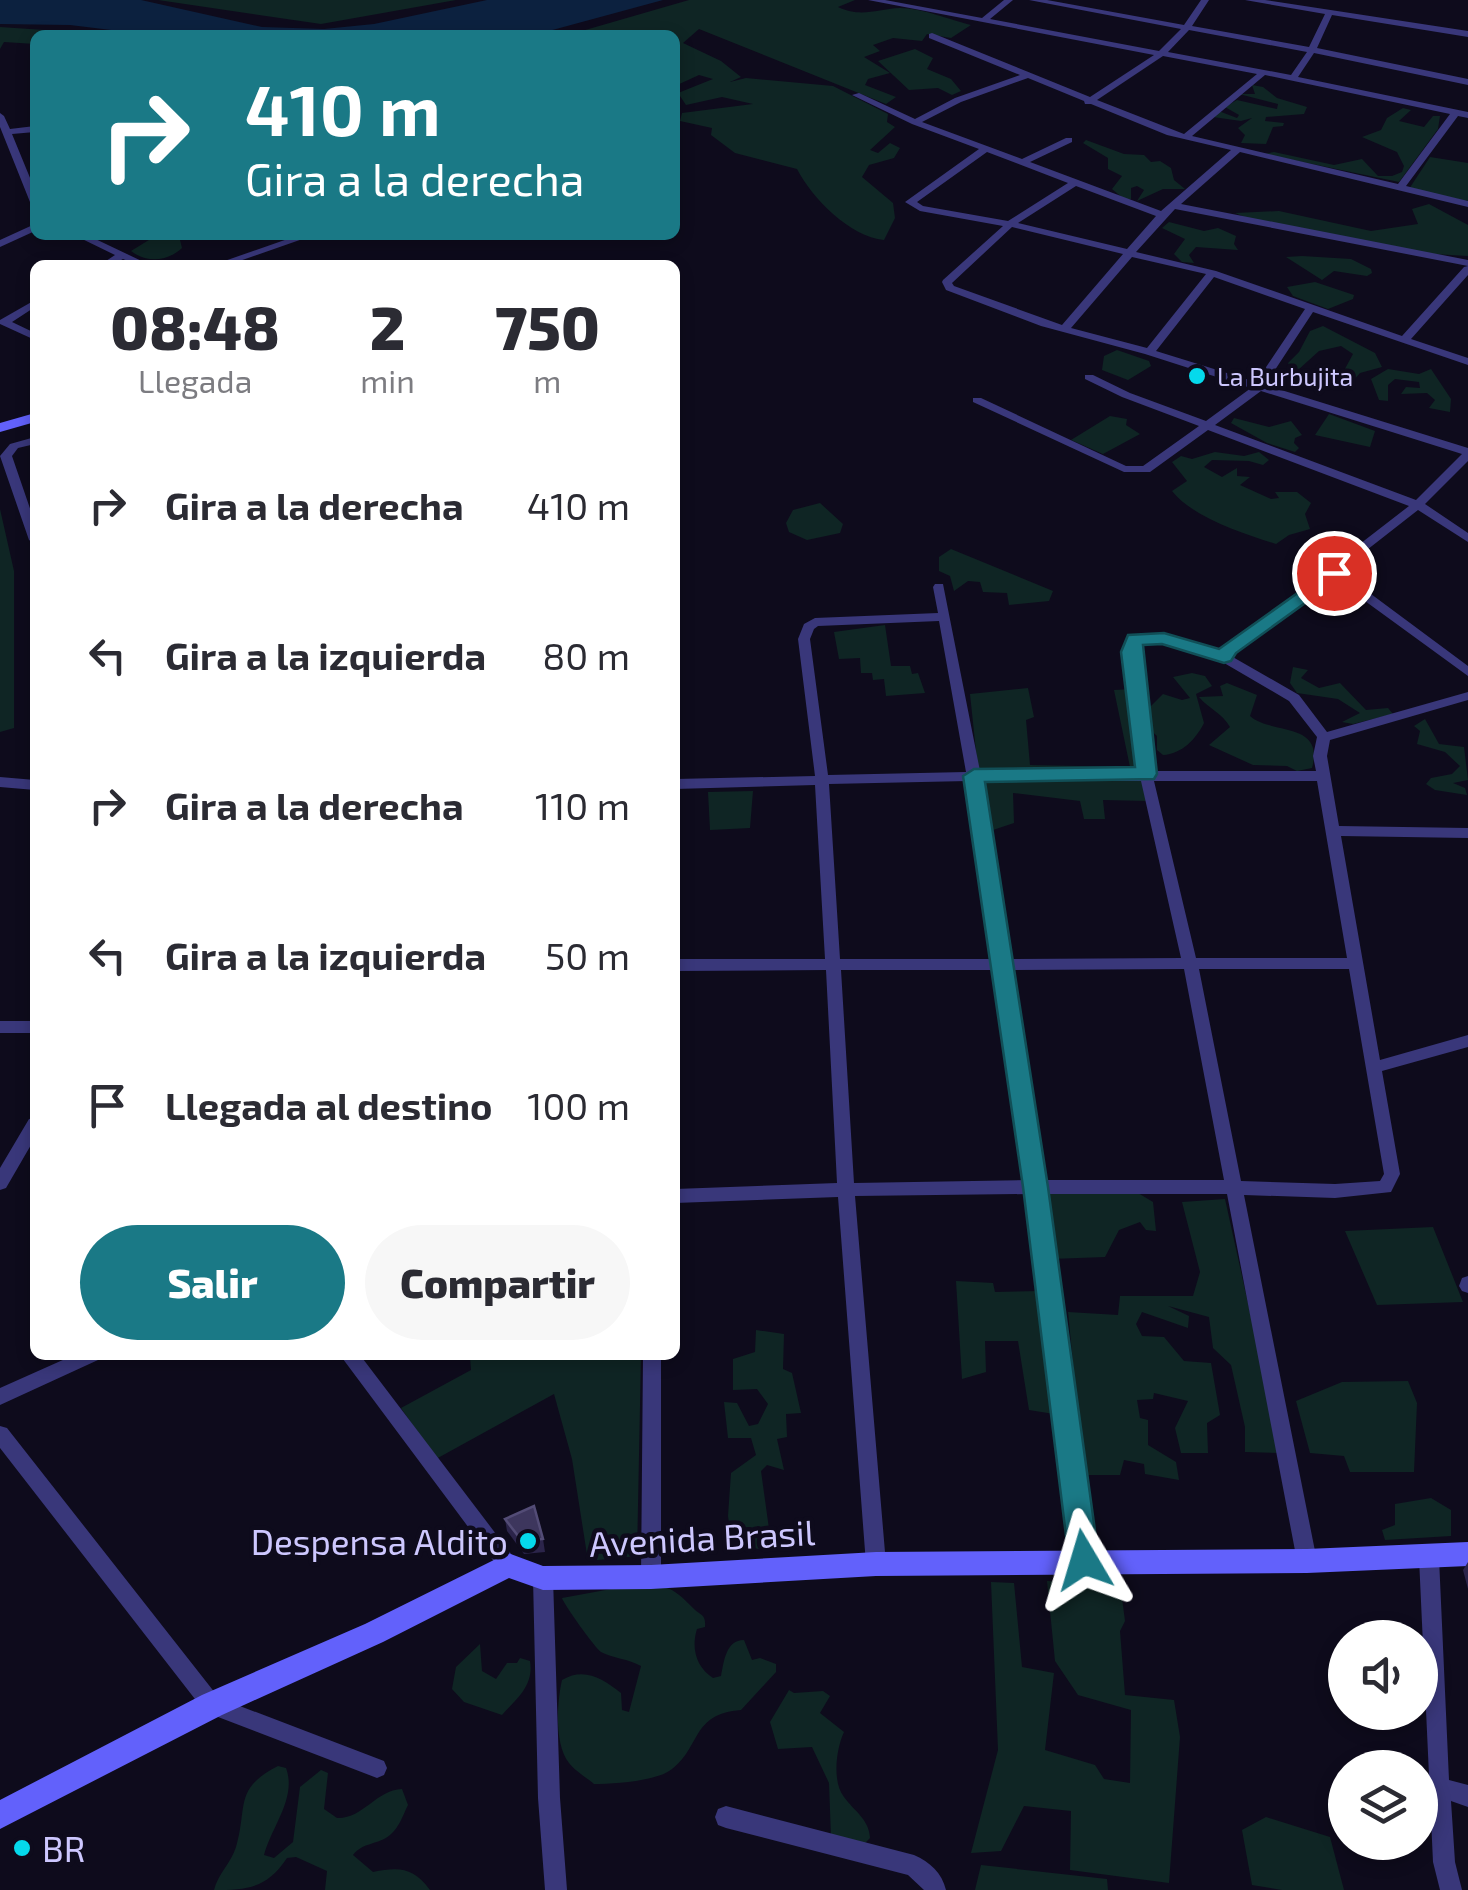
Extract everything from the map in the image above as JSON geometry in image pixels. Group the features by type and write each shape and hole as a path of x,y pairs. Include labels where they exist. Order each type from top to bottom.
{"street":[{"path":"872,0 901,2 1468,115"},
{"path":"984,20 1009,0"},
{"path":"1033,0 1078,4 1468,82"},
{"path":"1088,102 1166,55 1190,28 1205,0"},
{"path":"1250,0 1468,34"},
{"path":"1052,34 1078,4"},
{"path":"1293,78 1330,12"},
{"path":"932,36 1088,102 1184,137 1468,204"},
{"path":"1184,137 1262,73"},
{"path":"916,122 958,100 1025,76"},
{"path":"856,95 916,122 1162,215"},
{"path":"1399,189 1456,112"},
{"path":"0,116 30,178"},
{"path":"9,132 30,130"},
{"path":"1022,163 1069,140"},
{"path":"986,149 910,202 920,208 1010,224 1212,274 1468,362"},
{"path":"1066,327 1162,215 1236,151"},
{"path":"1074,183 1010,224 947,282 950,288 1045,324 1149,352 1468,453 1418,505 1334,573 1229,649 1224,657"},
{"path":"1172,205 1468,266 1405,339"},
{"path":"0,244 30,229"},
{"path":"90,240 134,260"},
{"path":"233,260 294,240"},
{"path":"114,260 123,255"},
{"path":"1149,352 1212,274"},
{"path":"30,306 4,322 30,335"},
{"path":"977,400 1083,452 1136,471 1146,470 1258,388 1312,306"},
{"path":"1089,377 1205,426 1418,505 1468,538"},
{"path":"0,428 30,419"},
{"path":"0,438 30,429"},
{"path":"30,441 14,446 6,456 30,524"},
{"path":"1334,573 1468,672"},
{"path":"939,587 974,776 1036,1187 1084,1560"},
{"path":"876,1564 846,1187 822,780 804,638 815,622 945,617"},
{"path":"680,1196 846,1187 1232,1185 1363,1190 1386,1187 1392,1174 1354,963 1336,831 1320,756 1324,737 1294,698 1224,657 1164,638 1135,639 1131,652 1146,774 1190,963 1232,1185 1307,1560"},
{"path":"1324,737 1468,696"},
{"path":"680,784 974,776 1324,776"},
{"path":"0,782 30,785"},
{"path":"1336,831 1468,833"},
{"path":"680,965 1354,963"},
{"path":"0,1027 30,1027"},
{"path":"1375,1067 1468,1042"},
{"path":"0,1183 30,1132"},
{"path":"0,1396 81,1360"},
{"path":"0,1815 212,1705 374,1632 508,1565 353,1360"},
{"path":"650,1578 652,1360"},
{"path":"0,1434 212,1705 377,1768"},
{"name":"Avenida Brasil","path":"508,1565 543,1578 650,1578 876,1564 1429,1558 1468,1554"},
{"path":"1429,1558 1437,1750"},
{"path":"543,1578 549,1798 556,1890"},
{"path":"1451,1890 1444,1862 1438,1787 1468,1796"},
{"path":"726,1817 914,1866 933,1882 935,1890"}],"green space":[{"path":"158,0 456,0 321,24"},
{"path":"689,0 855,0 838,7 862,12 909,9 971,25 951,38 927,34 922,41 893,38 873,45 880,51 864,57 890,73 868,79 865,85 896,97 886,104 699,29 683,43 721,61 741,77 730,82 746,78 833,86 888,114 887,122 895,127 870,150 878,153 890,143 900,148 894,158 869,165 862,177 893,203 895,218 884,240 845,224 812,192 797,169 735,153 711,135 712,128 680,121 682,113 753,104 722,97 686,105 680,92 713,79 699,75 680,84 680,30 585,30"},
{"path":"0,27 44,30 30,30 30,44 4,42 0,49"},
{"path":"915,49 933,58 927,69 951,79 961,91 952,95 938,88 909,90 878,61"},
{"path":"1252,85 1307,107 1304,114 1266,117 1265,121 1284,123 1273,127 1266,144 1241,143 1245,135 1238,128 1252,118 1241,121 1213,117 1216,110 1237,118 1239,115 1225,107 1237,100 1277,109 1278,104 1239,94 1255,94"},
{"path":"1403,108 1411,110 1399,121 1424,127 1433,116 1440,116 1438,129 1399,182 1264,154 1274,152 1334,165 1362,159 1378,176 1392,176 1402,172 1404,166 1397,152 1362,137 1381,130 1387,118"},
{"path":"1086,140 1124,154 1144,155 1151,162 1160,161 1171,168 1174,180 1185,189 1163,189 1137,201 1144,190 1137,186 1131,188 1131,199 1124,199 1112,189 1122,176 1108,169 1108,158 1083,143"},
{"path":"1430,157 1468,163 1468,201 1409,189"},
{"path":"1429,204 1468,225 1468,256 1433,254 1252,220 1235,213 1279,211 1371,231 1418,224 1412,209"},
{"path":"1169,222 1204,231 1218,228 1236,236 1234,244 1238,250 1196,247 1189,255 1194,263 1182,262 1174,254 1185,239 1162,228"},
{"path":"149,240 180,240 182,248 163,258 150,259 131,251"},
{"path":"1286,257 1351,259 1372,273 1367,276 1334,271 1322,280"},
{"path":"1315,282 1354,295 1353,299 1328,309 1293,296 1287,287"},
{"path":"1323,326 1375,353 1382,367 1360,373 1345,390 1340,378 1353,354 1341,346 1319,351 1298,370 1290,367 1288,363 1310,331"},
{"path":"1117,350 1149,361 1151,366 1128,380 1102,370 1104,356"},
{"path":"1388,369 1419,374 1431,369 1451,399 1450,412 1429,408 1435,400 1427,393 1401,394 1406,387 1420,388 1419,382 1395,379 1388,385 1388,401 1379,400 1371,379"},
{"path":"1329,414 1375,431 1370,447 1315,435"},
{"path":"1110,416 1127,419 1126,425 1140,434 1103,454 1071,440"},
{"path":"1234,418 1269,427 1291,421 1302,435 1295,438 1299,448 1295,452 1267,443 1231,423"},
{"path":"1215,452 1244,456 1259,452 1269,460 1263,465 1212,460 1204,467 1222,477 1237,468 1237,476 1250,477 1240,485 1271,499 1279,498 1275,492 1297,492 1311,503 1305,514 1310,529 1276,544 1220,524 1192,509 1172,491 1187,481 1172,462 1181,456 1192,459"},
{"path":"820,503 843,524 840,533 807,540 789,532 786,523 793,510"},
{"path":"0,509 14,571 14,728 0,732"},
{"path":"951,549 1053,591 1049,601 1009,605 1007,593 983,592 980,582 968,581 954,591 950,576 939,571 939,557"},
{"path":"885,625 891,666 910,666 912,674 918,673 925,693 886,696 884,679 873,680 872,673 861,673 860,658 839,659 834,632"},
{"path":"1293,667 1308,670 1301,678 1319,688 1340,683 1366,710 1388,708 1393,714 1353,724 1342,722 1360,713 1338,699 1297,693 1290,683"},
{"path":"1192,673 1205,676 1212,686 1196,694 1204,723 1188,745 1163,755 1157,750 1157,736 1146,726 1147,710 1163,694 1182,700 1190,698 1173,677"},
{"path":"1227,683 1257,695 1250,716 1294,731 1311,743 1312,768 1297,771 1287,766 1253,765 1209,745 1230,727 1199,697 1223,696 1220,686"},
{"path":"1028,688 1034,717 1026,720 1030,765 1130,767 1114,690 1133,689 1144,768 978,770 970,694"},
{"path":"1425,719 1439,744 1464,747 1468,780 1453,783 1465,788 1467,795 1435,790 1426,784 1431,778 1452,774 1460,766 1445,752 1417,744 1420,731 1414,726"},
{"path":"1143,774 1149,801 1103,800 1105,819 1084,819 1080,801 1013,793 1014,823 990,831 983,776"},
{"path":"753,791 750,828 710,830 708,792"},
{"path":"1040,1193 1138,1193 1153,1202 1156,1231 1146,1230 1140,1222 1119,1230 1105,1257 1051,1259"},
{"path":"1225,1199 1281,1453 1245,1452 1245,1427 1231,1365 1213,1348 1209,1317 1168,1306 1189,1316 1188,1328 1142,1312 1136,1324 1142,1336 1164,1337 1184,1361 1211,1363 1220,1415 1207,1423 1208,1453 1181,1453 1175,1428 1188,1401 1154,1393 1153,1399 1137,1400 1140,1418 1148,1420 1148,1445 1176,1462 1179,1480 1145,1474 1144,1464 1124,1460 1120,1475 1084,1475 1068,1312 1118,1315 1120,1296 1193,1296 1200,1272 1182,1202"},
{"path":"1433,1227 1463,1302 1377,1305 1345,1231"},
{"path":"956,1281 993,1283 995,1292 1040,1291 1054,1414 1029,1410 1018,1341 985,1341 986,1372 962,1379"},
{"path":"756,1330 784,1334 783,1369 792,1373 801,1413 786,1414 787,1437 777,1439 784,1470 767,1465 761,1471 770,1536 767,1551 732,1543 728,1516 731,1473 756,1455 751,1438 728,1438 724,1402 737,1403 749,1426 758,1424 768,1404 757,1389 733,1390 733,1359 755,1352"},
{"path":"470,1360 641,1360 637,1556 588,1561 572,1459 554,1394 436,1459 401,1408 471,1370"},
{"path":"1408,1381 1417,1403 1414,1472 1350,1472 1344,1456 1310,1453 1296,1401 1342,1382"},
{"path":"1431,1498 1451,1510 1451,1536 1385,1540 1382,1530 1395,1525 1395,1504"},
{"path":"1047,1581 1120,1583 1125,1621 1120,1631 1125,1695 1174,1700 1180,1737 1169,1883 1070,1870 1071,1811 1024,1806 1001,1851 971,1853 998,1750 991,1582 1014,1583 1022,1667 1054,1673 1045,1750 1095,1765 1104,1779 1130,1783 1131,1710 1078,1695 1055,1661"},
{"path":"633,1585 667,1588 702,1616 705,1627 697,1629 695,1650 702,1668 713,1678 721,1676 730,1647 744,1640 752,1660 760,1658 776,1664 776,1672 741,1710 713,1718 705,1725 672,1769 635,1781 594,1784 571,1766 564,1755 558,1711 562,1680 578,1674 600,1679 621,1693 622,1710 629,1712 641,1666 601,1652 562,1598"},
{"path":"480,1644 482,1671 496,1679 507,1663 517,1663 520,1658 530,1661 527,1685 502,1715 464,1702 452,1689 456,1667"},
{"path":"789,1690 823,1691 830,1696 820,1713 844,1732 837,1756 838,1783 867,1826 870,1838 863,1845 831,1837 829,1783 812,1747 778,1749 770,1722"},
{"path":"278,1766 286,1768 288,1790 264,1855 274,1858 293,1842 300,1787 321,1770 328,1773 324,1809 337,1818 354,1814 385,1794 402,1789 408,1805 396,1829 353,1855 373,1872 398,1869 411,1873 430,1890 325,1890 327,1871 296,1857 287,1858 272,1876 256,1885 214,1890 236,1847 248,1791"},
{"path":"1266,1817 1328,1836 1328,1860 1336,1860 1344,1890 1282,1890 1252,1885 1242,1830"},
{"path":"981,1865 1107,1879 1108,1890 975,1890"}],"water":[{"path":"0,0 141,0 262,27 324,29 374,24 487,0 663,0 552,30 111,30 0,24"}],"building":[{"path":"534,1506 543,1539 522,1541 505,1519"}],"place":[{"name":"La Burbujita","path":"1197,376"},
{"name":"Despensa Aldito","path":"528,1541"},
{"name":"BR","path":"22,1848"}],"route":[{"path":"1084,1560 1036,1187 974,776 1146,774 1131,652 1135,639 1164,638 1224,657 1229,649 1334,573"}]}
